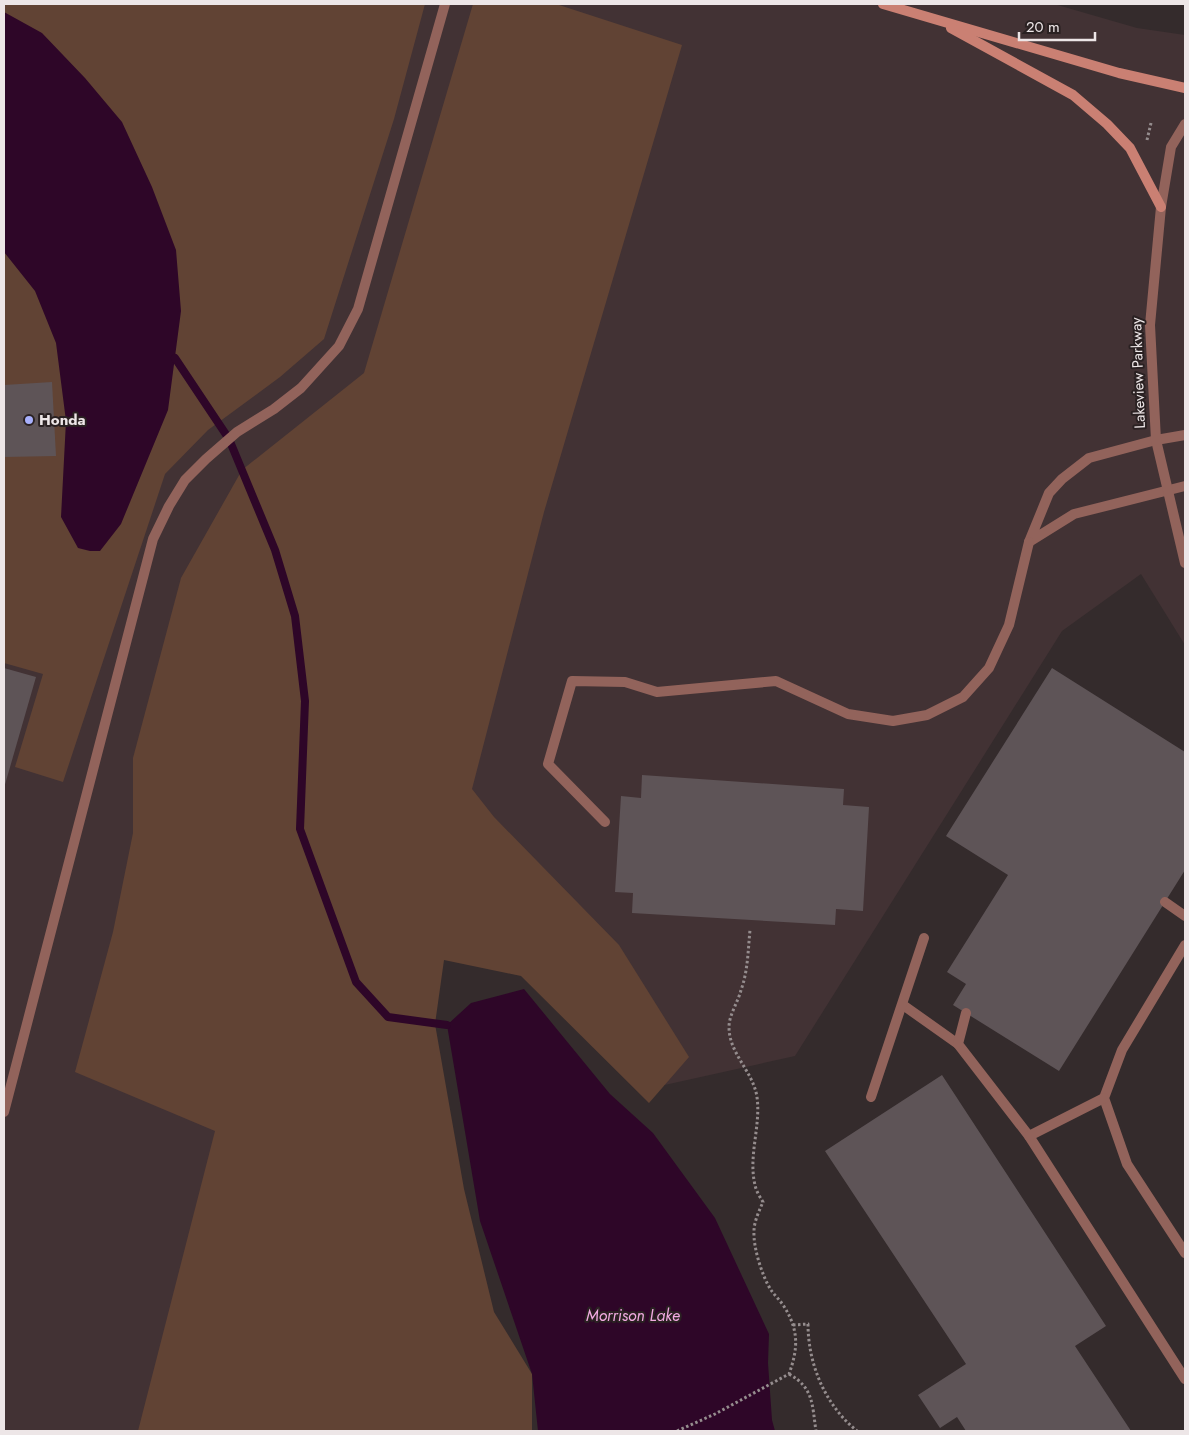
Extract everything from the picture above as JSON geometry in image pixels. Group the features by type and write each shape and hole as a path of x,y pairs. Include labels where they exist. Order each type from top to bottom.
{"main road":[{"path":"883,4 1119,73 1185,88"},
{"path":"933,18 1073,95 1107,124 1130,148 1161,207"}],"street":[{"path":"4,1112 154,539 169,506 181,487 206,458 237,432 274,409 301,388 338,346 358,309 445,4"},
{"name":"Lakeview Parkway","path":"1185,124 1171,147 1161,207 1150,325 1156,440 1185,563"},
{"path":"605,822 548,764 572,681 625,682 657,692 776,681 848,714 894,721 927,715 962,697 989,668 1009,625 1030,542 1050,493 1062,479 1089,458 1156,440 1185,436"},
{"path":"1030,542 1074,514 1185,486"},
{"path":"1165,902 1185,916"},
{"path":"871,1097 924,938"},
{"path":"1185,945 1122,1050 1104,1098 1127,1164 1185,1252"},
{"path":"903,1005 958,1044 1029,1136 1185,1379"},
{"path":"958,1044 966,1013"},
{"path":"1029,1136 1104,1098"}],"path":[{"path":"1146,143 1151,123"},
{"path":"677,1431 715,1414 789,1374 795,1357 796,1342 793,1325 784,1307 770,1289 755,1247 754,1230 763,1202 755,1186 753,1167 759,1121 757,1098 754,1084 729,1037 729,1024 744,980 750,930"},
{"path":"793,1325 808,1324 808,1339 814,1369 836,1409 857,1431"},
{"path":"789,1374 800,1380 810,1395 816,1431"}],"shaded area":[{"path":"4,4 1054,4 1137,28 1185,35 1185,645 1141,574 1062,631 795,1056 651,1088 511,930 415,971 485,1431 4,1431"},
{"path":"4,4 425,4 394,119 324,339 280,377 208,430 165,474 63,782 15,767 43,674 4,663"},
{"path":"473,4 556,4 682,45 544,512 472,789 494,817 619,945 689,1057 649,1103 521,976 444,960 435,1024 464,1189 494,1312 532,1374 532,1431 138,1431 215,1131 75,1072 113,932 133,833 133,758 181,578 242,470 364,373"}],"water":[{"path":"4,12 42,33 85,78 122,122 152,187 176,250 181,311 168,410 121,524 100,551 78,548 61,517 66,421 56,343 35,291 4,252"},
{"name":"Morrison Lake","path":"524,989 610,1094 653,1133 715,1218 769,1334 768,1363 772,1420 775,1431 538,1431 532,1374 480,1221 447,1025 471,1003"}],"building":[{"name":"Honda","path":"52,382 56,456 4,457 4,385"},
{"path":"4,668 36,677 4,788"},
{"path":"1052,668 1185,752 1185,870 1059,1071 953,1005 966,984 947,972 1008,875 946,836"},
{"path":"642,775 844,789 843,805 869,807 863,911 836,909 835,925 632,913 633,893 615,892 621,796 641,798"},
{"path":"942,1075 1106,1326 1075,1346 1131,1431 966,1431 957,1417 940,1428 918,1395 966,1364 825,1151"}],"waterway":[{"path":"175,358 229,439 275,550 295,616 305,701 300,829 356,982 388,1017 447,1025"}],"place":[{"name":"Honda","path":"29,420"}]}
